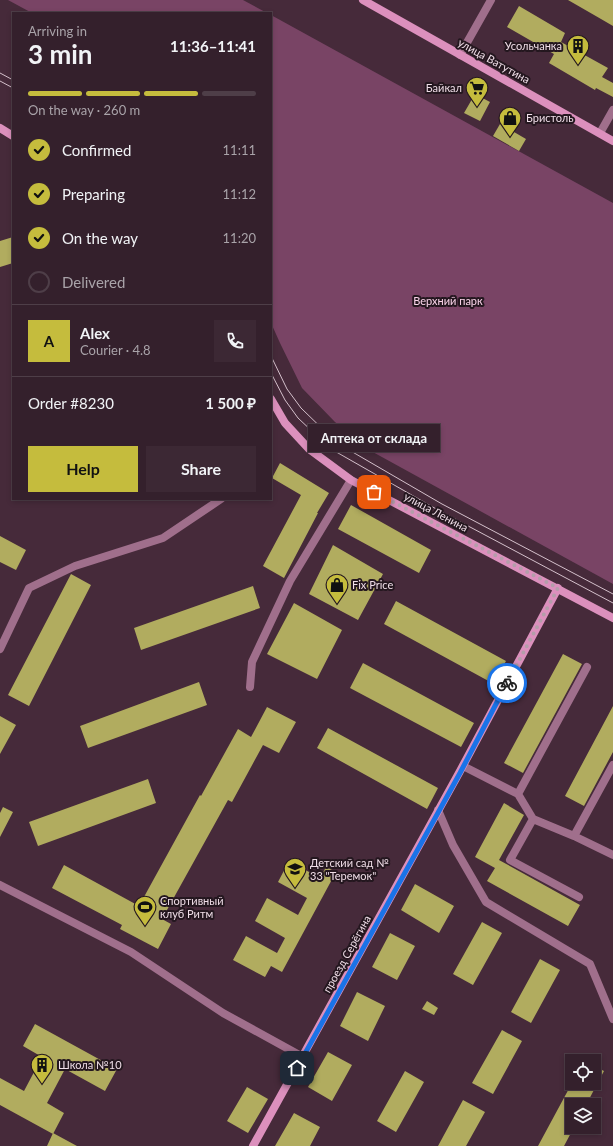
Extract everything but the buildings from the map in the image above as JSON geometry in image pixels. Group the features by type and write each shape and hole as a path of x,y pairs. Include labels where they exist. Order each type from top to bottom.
{"street":[{"name":"улица Ватутина","path":"363,0 613,141"},
{"path":"460,55 490,0"},
{"path":"600,133 613,110"},
{"path":"0,128 12,135"},
{"name":"улица Ленина","path":"272,401 285,423 309,449 351,480 613,618"},
{"path":"250,687 252,662 290,581 351,480"},
{"path":"0,649 29,588 75,566 164,538 220,500"},
{"name":"проезд Серёгина","path":"253,1146 304,1057 461,770 558,588"},
{"path":"518,794 587,667"},
{"path":"574,836 613,765"},
{"path":"461,770 518,794 533,819 574,836 613,855"},
{"path":"438,810 453,845 486,902 590,964 613,1019"},
{"path":"533,819 510,860 579,897"},
{"path":"0,885 130,952 223,1013 304,1057"}],"green space":[{"path":"8,0 243,0 265,12 30,12"},
{"name":"Верхний парк","path":"272,16 613,203 613,584 371,451 335,422 302,388 272,325"}],"tram line":[{"path":"0,73 12,79"},
{"path":"0,81 12,87"},
{"path":"272,358 287,389 301,408 337,443 442,504 613,594"},
{"path":"272,375 285,400 298,418 331,449 438,510 613,603"}],"way so far":[{"path":"374,492 558,588 507,683"}],"place":[{"name":"Усольчанка","path":"578,66"},
{"name":"Байкал","path":"477,108"},
{"name":"Бристоль","path":"510,138"},
{"name":"Аптека от склада","path":"374,492"},
{"name":"Fix Price","path":"337,604"},
{"name":"Детский сад № 33 \"Теремок\"","path":"295,888"},
{"name":"Спортивный клуб Ритм","path":"145,926"},
{"name":"Школа №10","path":"42,1084"}],"route":[{"path":"297,1068 438,810 460,773 507,683"}]}
